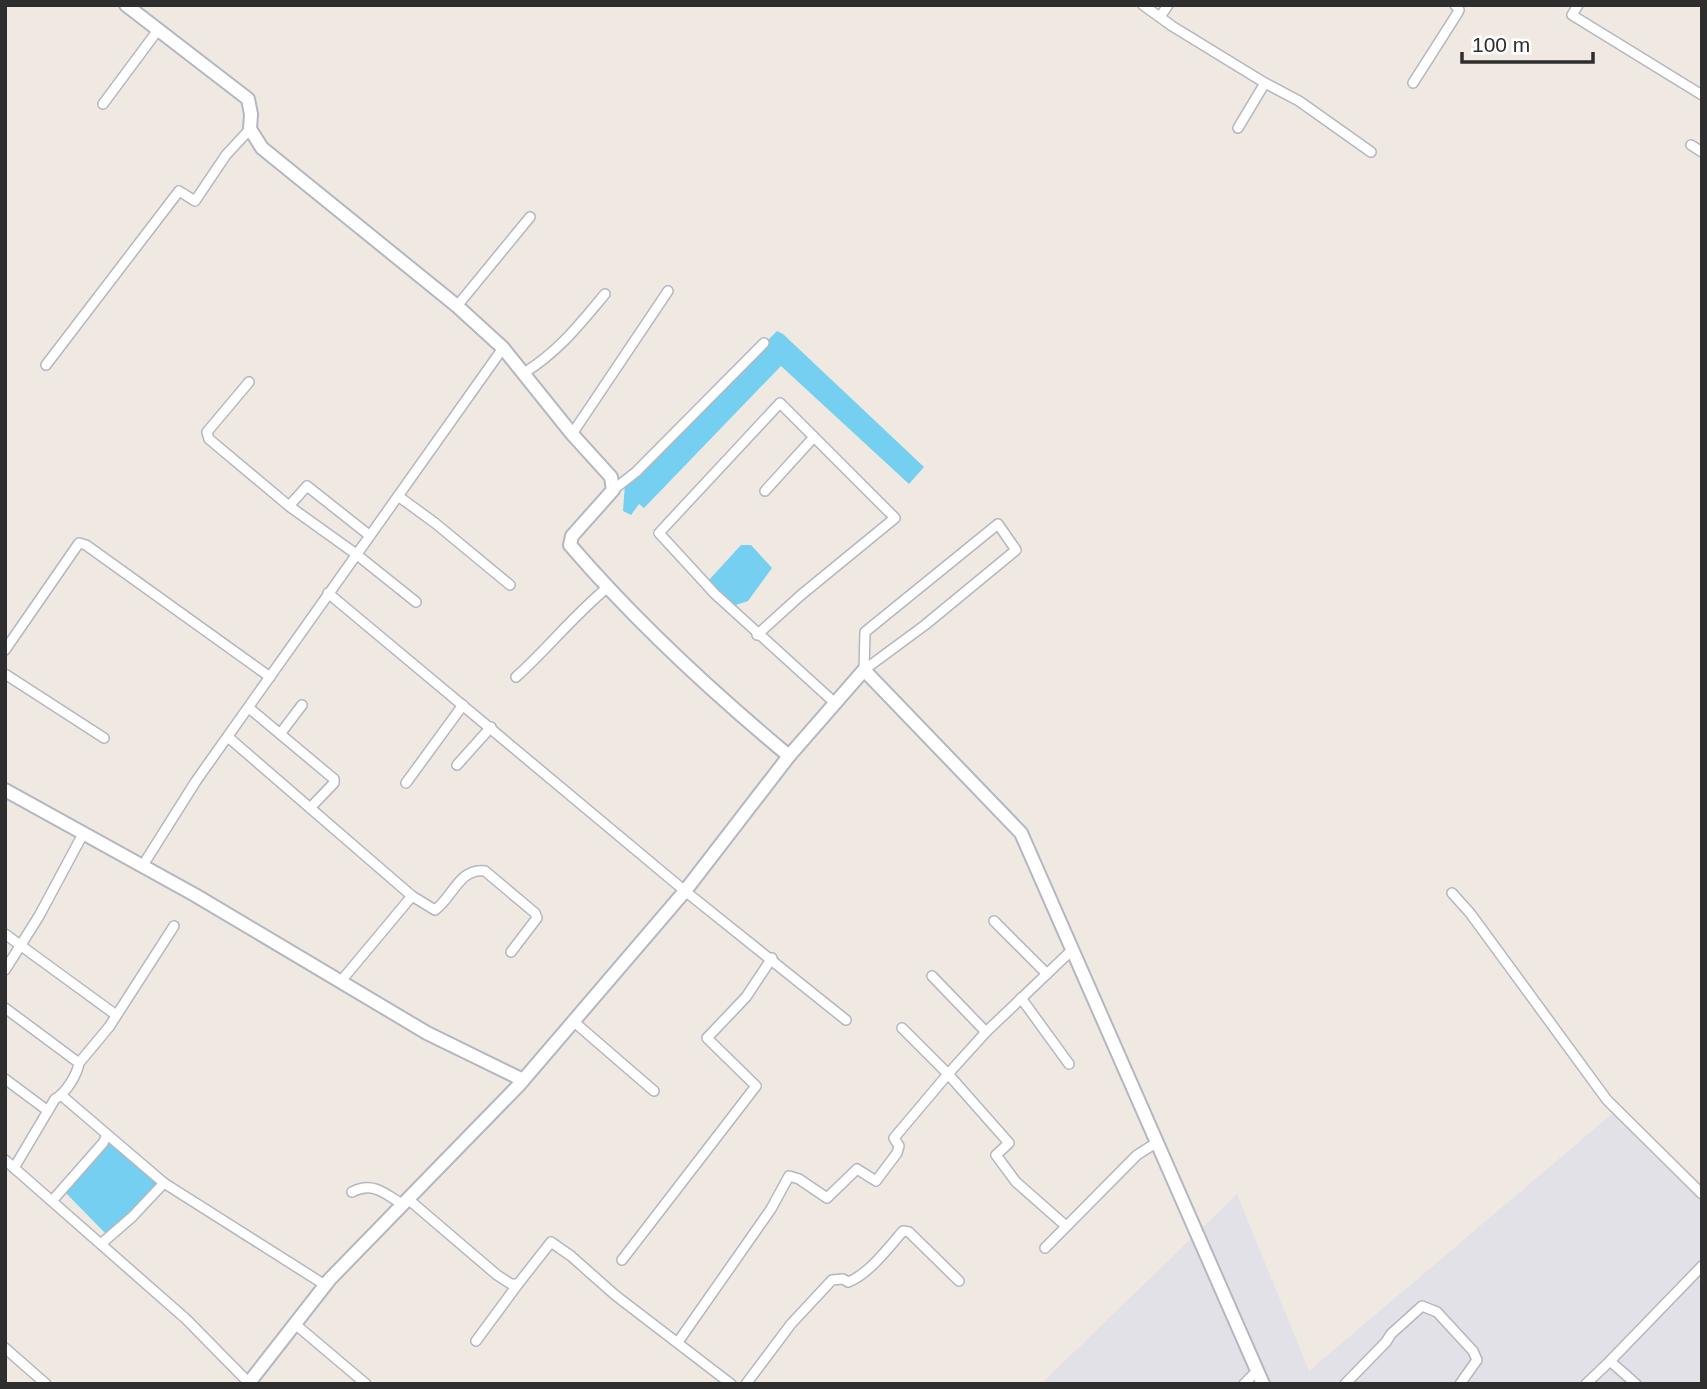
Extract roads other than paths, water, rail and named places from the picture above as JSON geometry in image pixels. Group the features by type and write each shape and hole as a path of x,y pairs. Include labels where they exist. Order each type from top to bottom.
{"street":[{"path":"126,5 248,99 250,129 262,148 457,306 503,348 572,434 611,477 613,490"},
{"path":"1143,5 1265,83 1299,101 1371,152"},
{"path":"1160,17 1168,5"},
{"path":"1413,83 1457,14 1459,10 1455,5"},
{"path":"1578,5 1572,15 1702,95"},
{"path":"103,104 158,30"},
{"path":"1238,128 1265,83"},
{"path":"46,365 179,191 195,201 226,155 250,129"},
{"path":"1691,145 1702,152"},
{"path":"457,306 530,217"},
{"path":"572,434 668,291"},
{"path":"524,373 549,357 574,332 604,294"},
{"path":"764,343 636,472 613,490 572,536 570,545 682,662 739,715 789,756"},
{"path":"143,865 196,781 503,348"},
{"path":"249,382 206,436 289,506 356,554 416,602"},
{"path":"757,635 895,518 780,403 659,533 757,635 835,703"},
{"path":"765,491 814,437"},
{"path":"289,506 307,486 369,535"},
{"path":"398,496 510,585"},
{"path":"5,1160 186,1319 248,1383 325,1285 523,1080 685,891 789,756 864,670 925,625 1016,550 999,524 865,632 864,670 1021,833 1260,1378 1244,1384"},
{"path":"5,650 79,543 86,545 270,677"},
{"path":"516,677 588,603 608,587"},
{"path":"328,593 685,891 772,958 846,1020"},
{"path":"5,674 104,738"},
{"path":"280,734 302,705"},
{"path":"406,783 463,705"},
{"path":"248,708 334,779 334,783 310,808"},
{"path":"457,765 491,727"},
{"path":"228,737 412,896 435,910 460,880 478,870 485,871 537,918 511,952"},
{"path":"5,790 143,865 427,1033 523,1080"},
{"path":"5,970 39,916 83,834"},
{"path":"1452,894 1470,913 1607,1100 1702,1194"},
{"path":"341,981 412,896"},
{"path":"994,921 1047,974"},
{"path":"14,1168 55,1099 61,1095 79,1063 116,1015 174,926"},
{"path":"5,934 116,1015"},
{"path":"678,1342 771,1209 789,1176 799,1179 827,1198 857,1169 876,1181 897,1153 899,1146 894,1138 948,1074 986,1032 1072,950"},
{"path":"622,1260 756,1086 707,1038 746,997 772,958"},
{"path":"932,976 986,1032"},
{"path":"1021,998 1069,1063"},
{"path":"5,1008 79,1063"},
{"path":"573,1021 654,1091"},
{"path":"902,1028 948,1074 1009,1143 996,1155 1016,1182 1066,1226"},
{"path":"5,1079 48,1111"},
{"path":"61,1095 164,1183 325,1285"},
{"path":"52,1201 107,1135"},
{"path":"1045,1248 1137,1155 1156,1143"},
{"path":"102,1243 132,1217 164,1183"},
{"path":"352,1192 366,1186 374,1186 405,1202 497,1275 511,1284 518,1284"},
{"path":"746,1384 783,1333 832,1280 842,1279 848,1282 854,1279 879,1259 903,1231 909,1233 959,1281"},
{"path":"477,1341 551,1242 731,1384"},
{"path":"1586,1384 1702,1266"},
{"path":"1345,1384 1391,1334 1422,1306 1437,1312 1473,1351 1477,1360 1460,1384"},
{"path":"295,1324 366,1384"},
{"path":"5,1348 46,1384"},
{"path":"1610,1361 1636,1384"}],"water":[{"path":"777,331 924,467 909,484 781,366 644,508 639,504 631,515 623,511 625,484"},
{"path":"741,545 751,545 772,568 748,601 733,606 719,595 709,580"},
{"path":"109,1136 160,1180 158,1186 106,1234 63,1190"}]}
